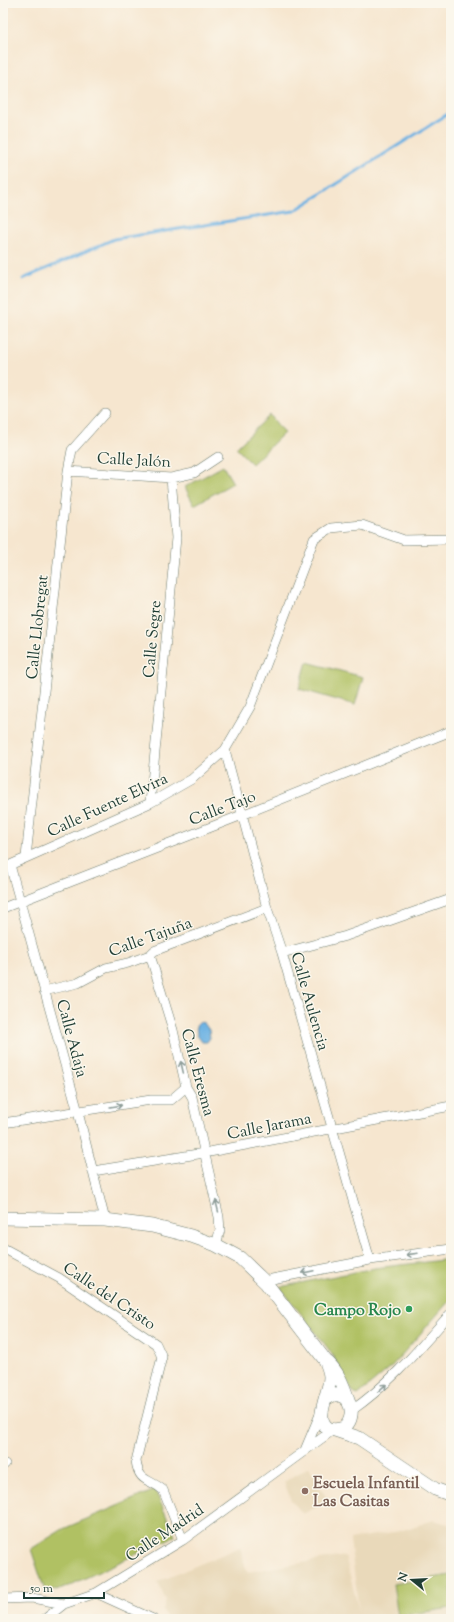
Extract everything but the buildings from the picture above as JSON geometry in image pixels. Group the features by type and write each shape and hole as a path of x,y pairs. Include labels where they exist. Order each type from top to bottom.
{"street":[{"name":"Calle Llobregat","path":"26,857 68,471 72,450 105,413"},
{"name":"Calle Jalón","path":"68,471 171,478 194,473 218,457"},
{"name":"Calle Segre","path":"150,803 176,538 171,478"},
{"name":"Calle Fuente Elvira","path":"7,866 150,803 192,779 225,750 250,707 314,539 332,528 362,525 404,540 451,539"},
{"name":"Calle Tajo","path":"3,908 242,815 451,731"},
{"name":"Calle Aulencia","path":"225,750 267,908 282,953 370,1260"},
{"name":"Calle Adaja","path":"7,866 20,902 78,1112 105,1220"},
{"path":"282,953 346,936 451,899"},
{"name":"Calle Tajuña","path":"44,991 78,983 106,968 128,963 150,955 154,951 267,908"},
{"name":"Calle Eresma","path":"150,955 173,1030 186,1087 192,1097 219,1217 220,1230 216,1245"},
{"path":"3,1122 151,1100 171,1100 186,1087"},
{"name":"Calle Jarama","path":"93,1171 204,1153 451,1106"},
{"path":"3,1218 105,1220 152,1226 191,1236 216,1245 240,1258 266,1283 325,1360 332,1366 342,1383 351,1411 346,1426 334,1430"},
{"name":"Calle del Cristo","path":"3,1248 59,1278 156,1344 162,1357 136,1461 138,1472 145,1480 157,1485 163,1490 183,1540"},
{"path":"266,1283 272,1280 370,1260 451,1249"},
{"path":"351,1411 370,1398 397,1374 450,1317"},
{"path":"325,1360 330,1378 322,1422 326,1427 359,1438 435,1489 451,1495"},
{"path":"305,1451 324,1405 333,1396 341,1396 348,1401 351,1411 351,1426 359,1438"},
{"name":"Calle Madrid","path":"3,1599 32,1598 64,1604 96,1594 183,1540 334,1430"},
{"path":"96,1594 154,1619"},
{"path":"45,1619 64,1604"}],"shaded area":[{"name":"Escuela Infantil Las Casitas","path":"309,1467 328,1501 303,1514 291,1500 284,1482"},
{"path":"434,1520 451,1525 451,1619 167,1619 163,1609 166,1601 158,1582 240,1547 247,1572 345,1556 359,1611 350,1539 400,1531"}],"green space":[{"path":"270,415 284,433 252,464 236,448"},
{"path":"223,466 233,483 194,505 185,487"},
{"path":"307,662 363,677 355,705 299,689"},
{"path":"451,1259 451,1299 391,1367 358,1395 354,1394 330,1351 280,1287 375,1268"},
{"path":"155,1490 175,1536 62,1589 45,1591 31,1549 63,1529"},
{"path":"451,1575 451,1608 398,1616 393,1584"}],"water":[{"path":"200,1022 204,1023 209,1030 210,1038 207,1042 202,1042 197,1035 196,1026"}],"waterway":[{"path":"23,279 114,239 294,211 451,112"}],"place":[{"name":"Campo Rojo","path":"409,1309"},
{"name":"Escuela Infantil Las Casitas","path":"305,1491"}]}
